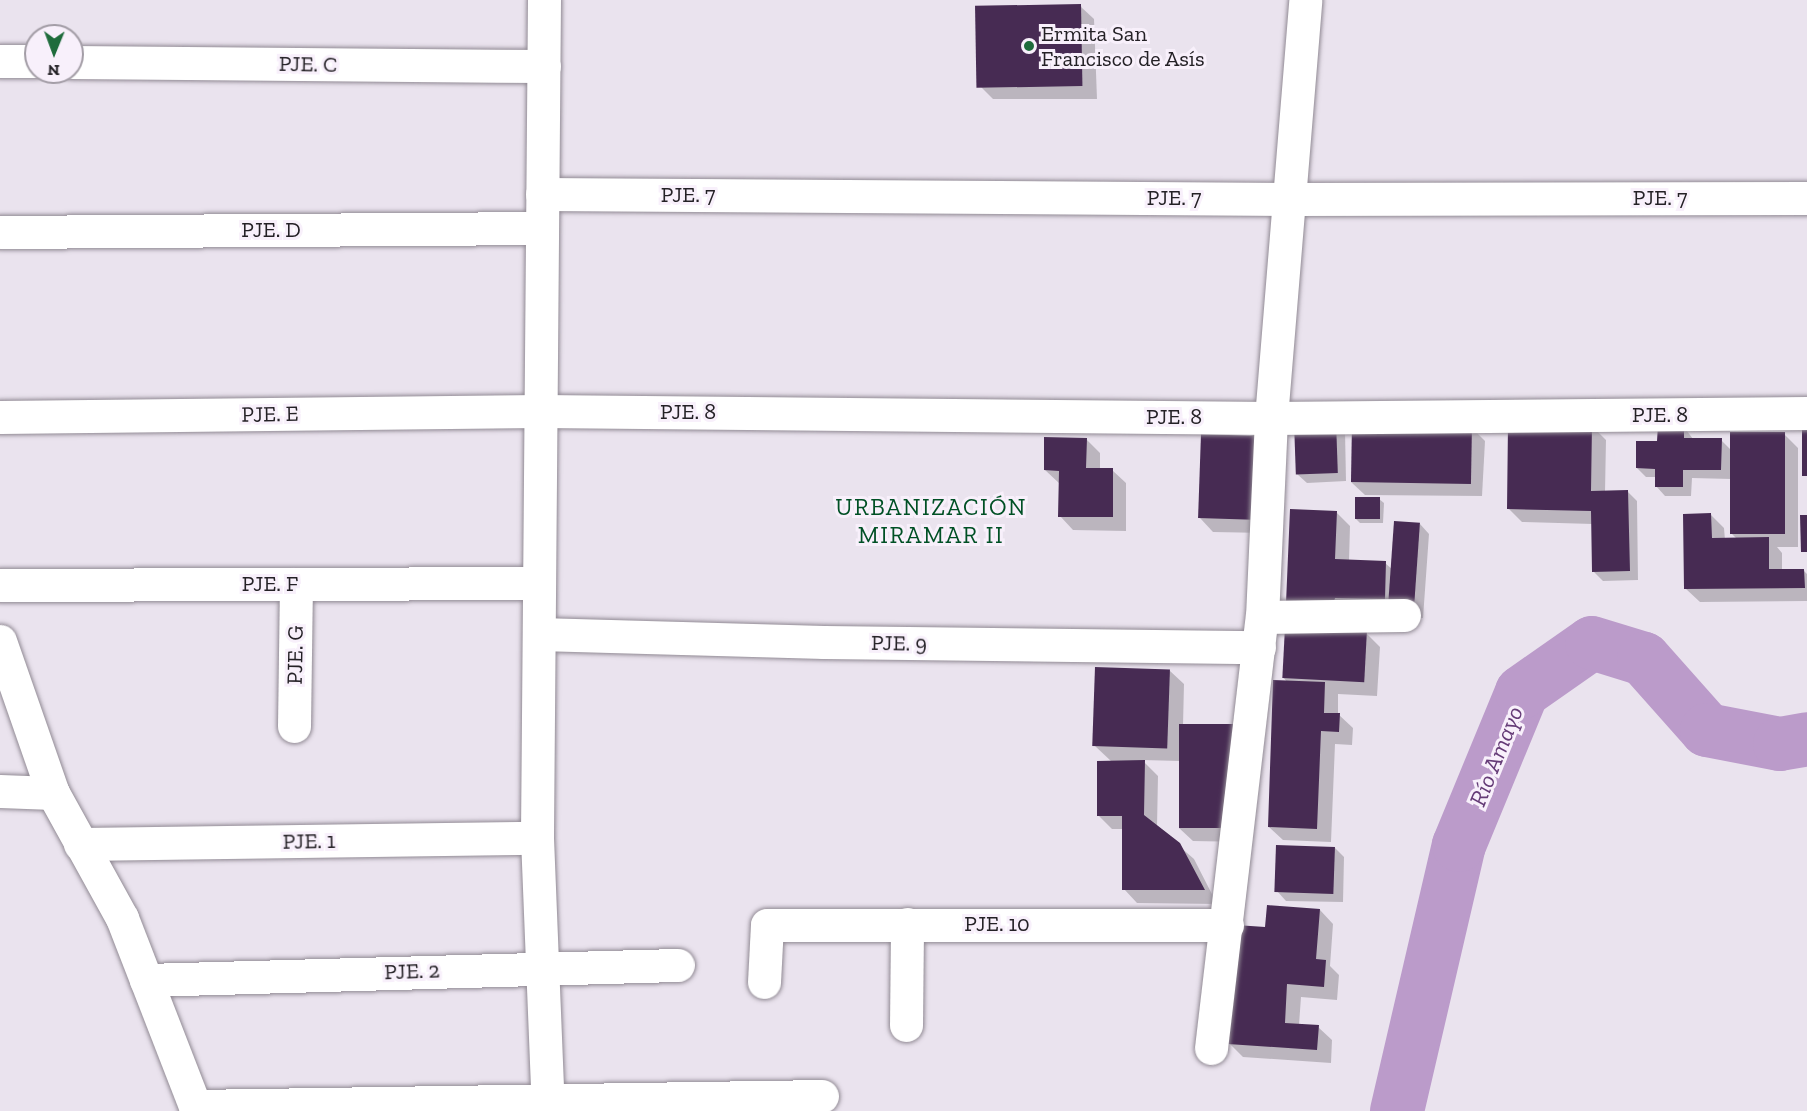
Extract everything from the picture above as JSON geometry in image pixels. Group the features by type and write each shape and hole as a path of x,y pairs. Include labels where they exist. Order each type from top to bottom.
{"street":[{"path":"544,0 537,838 540,967 548,1106"},
{"path":"1210,1048 1227,925 1260,632 1271,418 1305,0"},
{"path":"0,61 24,61"},
{"name":"PJE. C","path":"84,62 544,66"},
{"name":"PJE. 7","path":"542,194 1289,199 1807,198"},
{"name":"PJE. D","path":"0,232 542,228"},
{"name":"PJE. 8","path":"540,411 1271,418 1807,414"},
{"name":"PJE. E","path":"0,417 540,411"},
{"name":"PJE. F","path":"0,585 539,583"},
{"name":"PJE. G","path":"294,726 296,584"},
{"name":"PJE. 9","path":"539,634 824,642 1260,632 1404,615"},
{"path":"0,640 53,793 122,918 196,1108 548,1106 822,1096"},
{"path":"0,791 53,793"},
{"name":"PJE. 1","path":"80,843 537,838"},
{"path":"906,1025 907,924"},
{"name":"PJE. 10","path":"764,982 767,925 1227,925"},
{"name":"PJE. 2","path":"146,980 540,967 678,965"}],"building":[{"name":"Ermita San Francisco de Asís","path":"1081,4 1082,86 976,88 975,6"},
{"path":"1336,421 1338,473 1296,474 1294,422"},
{"path":"1352,423 1472,425 1471,484 1351,482"},
{"path":"1508,424 1592,425 1591,491 1628,490 1630,571 1592,572 1591,511 1507,509"},
{"path":"1658,425 1684,425 1684,438 1722,438 1721,470 1683,470 1683,487 1655,487 1655,469 1636,468 1636,441 1657,441"},
{"path":"1802,427 1807,427 1807,476 1802,476"},
{"path":"1730,432 1785,432 1785,534 1730,534"},
{"path":"1201,434 1256,436 1253,520 1198,518"},
{"path":"1044,437 1087,438 1086,468 1113,468 1113,517 1058,517 1059,471 1044,470"},
{"path":"1355,497 1380,497 1380,519 1355,519"},
{"path":"1290,509 1337,511 1335,559 1386,561 1385,599 1335,598 1333,605 1286,603"},
{"path":"1711,513 1712,538 1769,537 1769,569 1804,569 1805,588 1684,589 1683,514"},
{"path":"1800,515 1807,515 1807,552 1801,552"},
{"path":"1394,521 1420,523 1414,609 1388,607"},
{"path":"1285,627 1367,631 1364,682 1282,678"},
{"path":"1095,667 1170,670 1167,749 1092,746"},
{"path":"1273,680 1325,682 1324,713 1340,713 1339,732 1321,731 1317,829 1268,827"},
{"path":"1179,724 1235,724 1235,828 1179,828"},
{"path":"1145,760 1144,815 1180,843 1205,890 1122,890 1122,816 1097,816 1097,761"},
{"path":"1276,845 1335,847 1333,894 1274,892"},
{"path":"1267,905 1320,909 1316,959 1326,960 1324,987 1287,984 1285,1023 1319,1025 1317,1050 1228,1044 1236,925 1265,927"}],"waterway":[{"name":"Río Amayo","path":"1397,1111 1459,845 1522,692 1592,643 1644,659 1707,730 1780,744 1807,739"}],"place":[{"name":"Ermita San Francisco de Asís","path":"1029,46"}],"district":[{"name":"URBANIZACIÓN MIRAMAR II","path":"931,521"}]}
